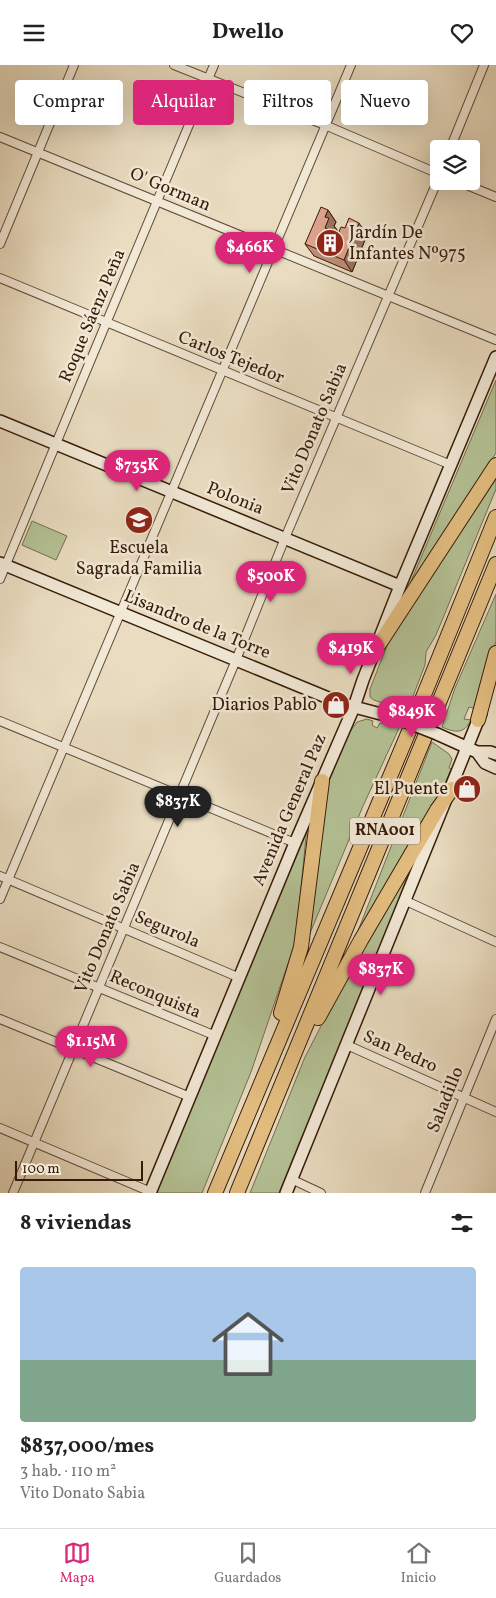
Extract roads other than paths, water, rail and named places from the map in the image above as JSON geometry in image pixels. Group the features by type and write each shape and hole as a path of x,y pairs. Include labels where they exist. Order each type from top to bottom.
{"highway":[{"path":"374,652 496,465"},
{"name":"RNA001","path":"215,1193 260,1081 415,717 496,517"},
{"name":"RNA001","path":"237,1193 496,564"},
{"path":"478,720 496,653"},
{"path":"260,1081 301,947 322,781"},
{"path":"276,1098 342,973 437,810 452,789"}],"street":[{"path":"0,244 74,65"},
{"path":"174,65 244,92"},
{"name":"Roque Sáenz Peña","path":"0,579 3,564 107,323 214,65"},
{"path":"331,111 351,65"},
{"path":"454,140 484,65"},
{"path":"0,899 122,613 170,491 223,370 325,125 430,172"},
{"name":"O' Gorman","path":"0,137 272,250 496,340"},
{"name":"Vito Donato Sabia","path":"13,1193 236,660 285,538 433,190"},
{"path":"479,190 496,197"},
{"name":"Carlos Tejedor","path":"0,278 451,465"},
{"name":"Avenida General Paz","path":"150,1192 295,843 354,707 400,586 496,357"},
{"name":"Polonia","path":"0,421 400,586"},
{"name":"Lisandro de la Torre","path":"3,564 354,707 396,718 472,750"},
{"path":"286,1193 452,789 472,750 478,720 496,679"},
{"path":"0,721 295,843"},
{"path":"472,750 490,751 496,754"},
{"path":"472,750 485,763 496,769"},
{"name":"Segurola","path":"0,876 240,977"},
{"path":"406,901 496,942"},
{"name":"Reconquista","path":"0,947 216,1036"},
{"path":"0,1019 190,1097"},
{"name":"Saladillo","path":"425,1193 496,1019"},
{"name":"San Pedro","path":"347,1045 496,1112"},
{"path":"0,1128 150,1192"},
{"path":"291,1179 321,1193"}],"place":[{"name":"Jardín De Infantes Nº975","path":"330,243"},
{"name":"Escuela Sagrada Familia","path":"139,520"},
{"name":"Diarios Pablo","path":"336,705"},
{"name":"El Puente","path":"467,789"}]}
